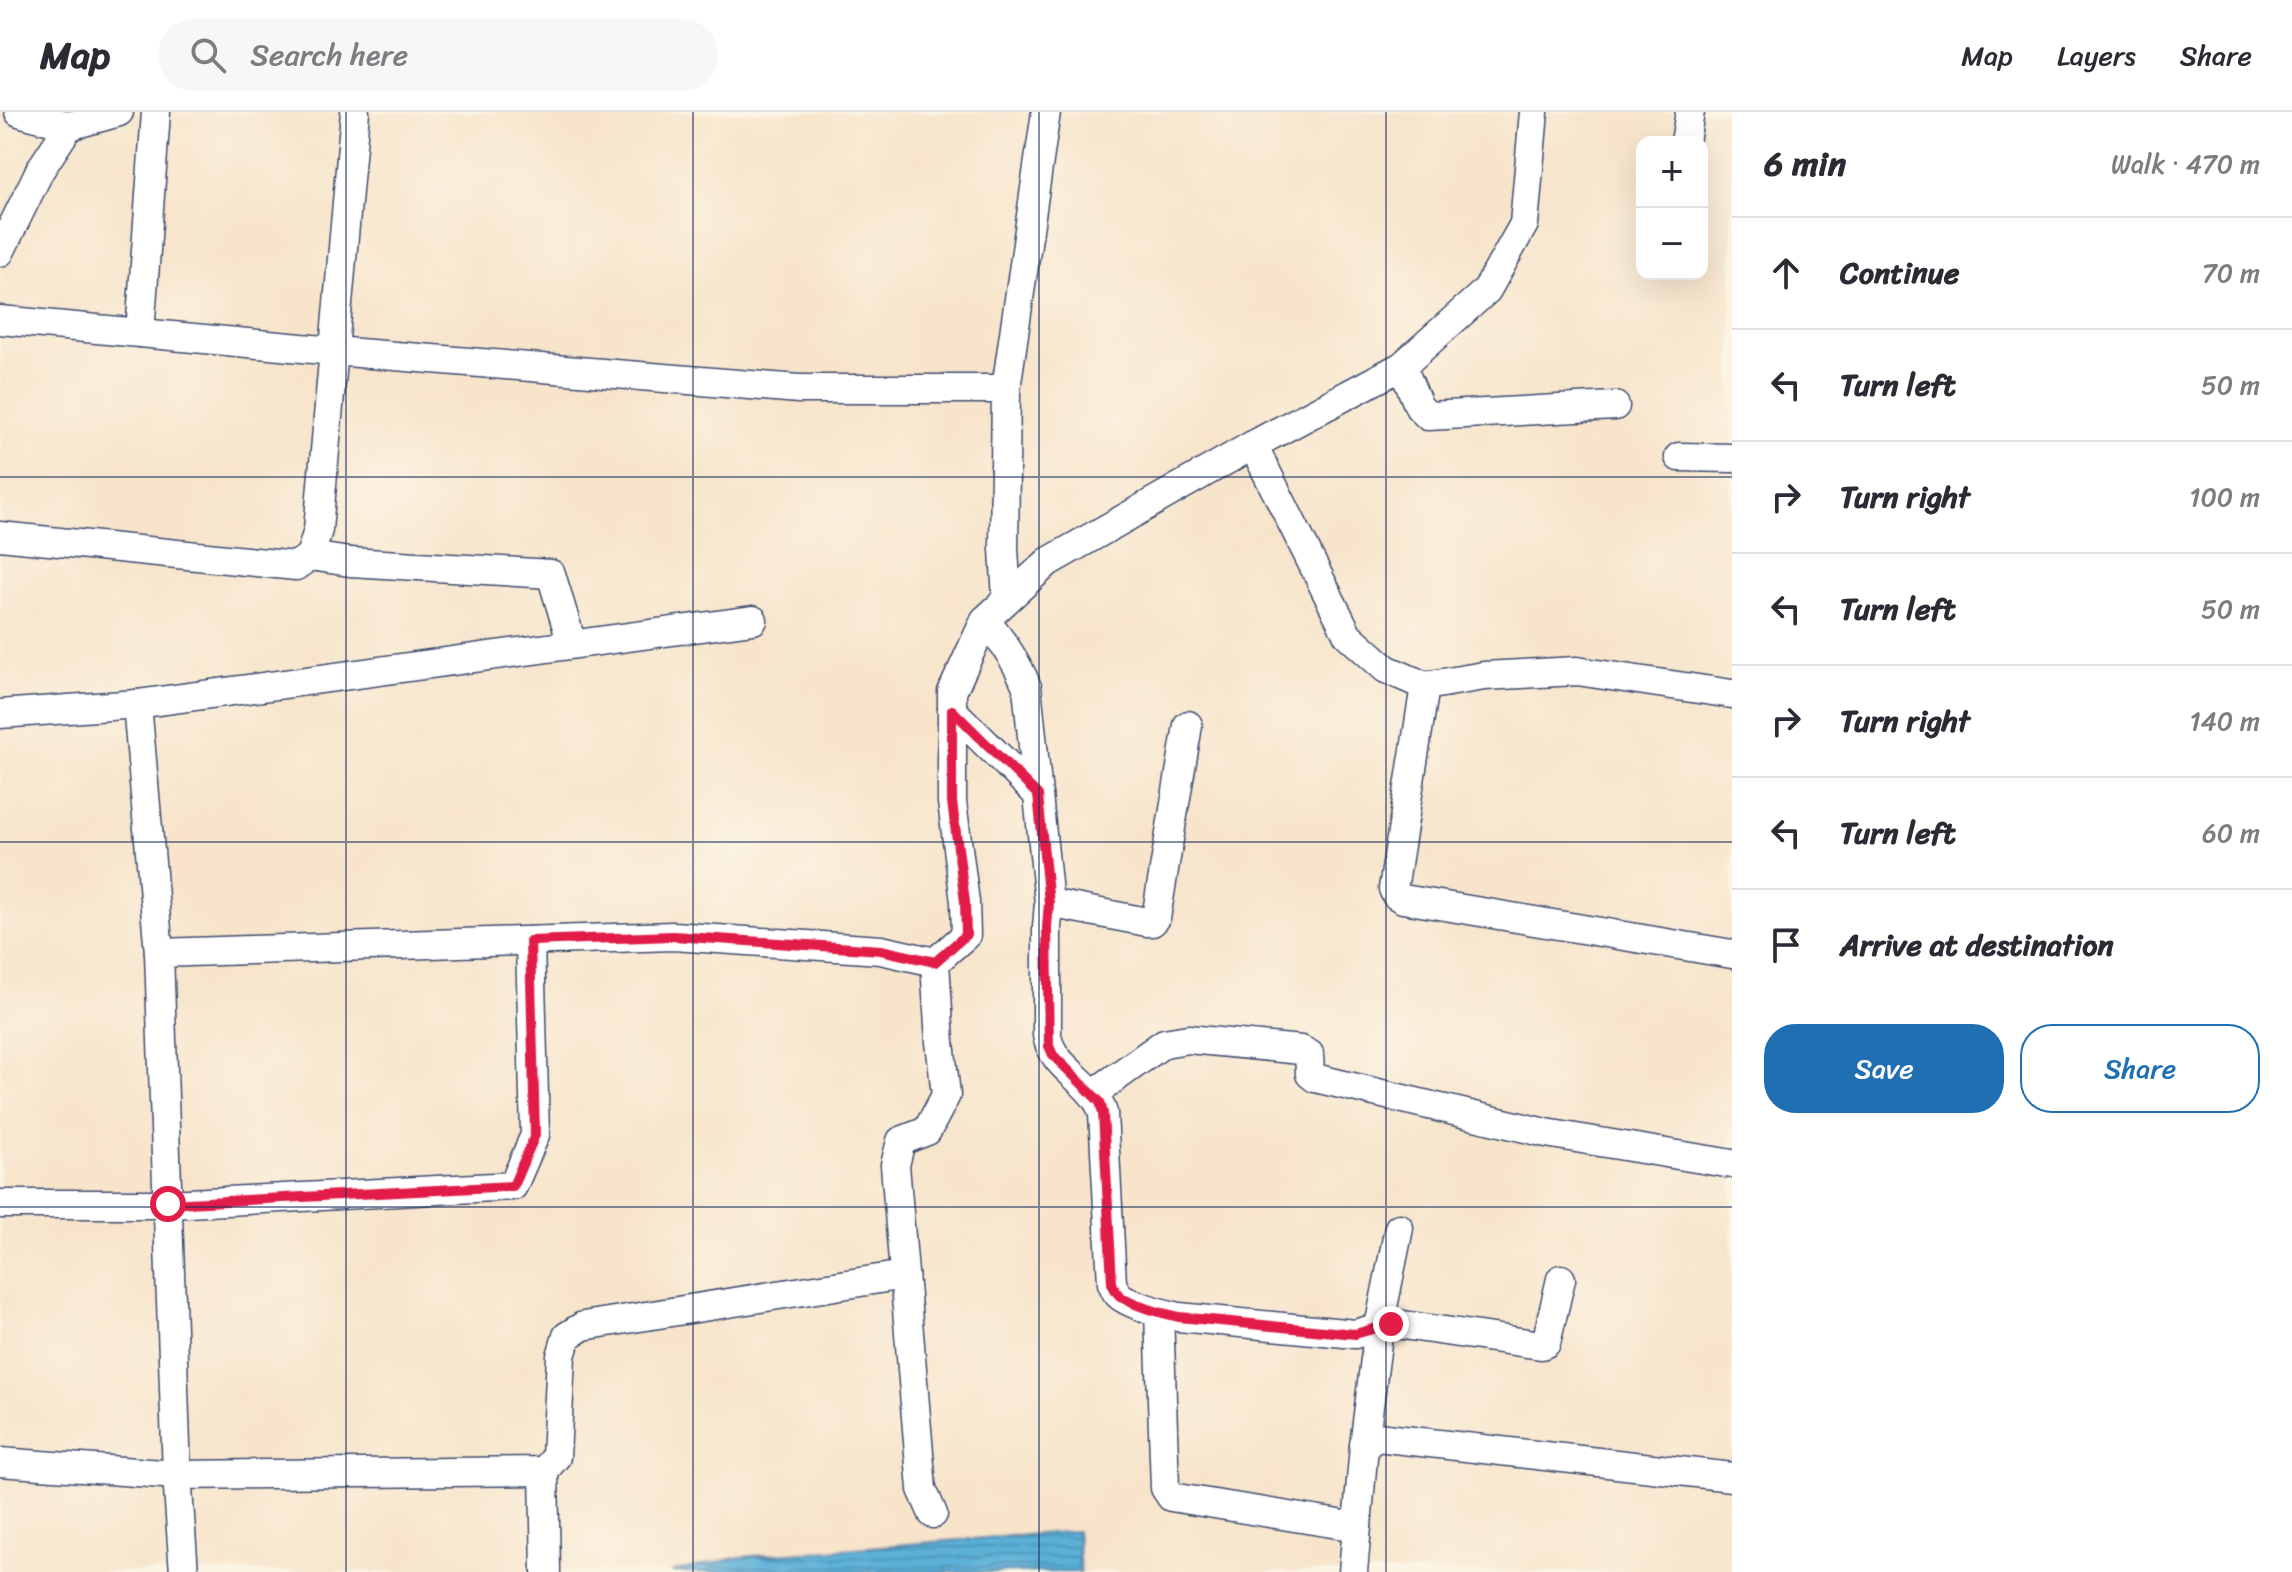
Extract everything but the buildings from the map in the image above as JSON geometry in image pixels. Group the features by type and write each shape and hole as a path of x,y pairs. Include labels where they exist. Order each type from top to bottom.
{"street":[{"path":"19,112 69,126 119,112"},
{"path":"140,333 156,112"},
{"path":"0,536 296,566 310,556 318,530 355,112"},
{"path":"1007,599 1004,549 1006,389 1046,112"},
{"path":"935,962 966,935 965,902 952,802 952,692 985,620 1048,562 1253,445 1402,366 1487,290 1524,224 1534,112"},
{"path":"1686,136 1690,112"},
{"path":"0,252 40,170 69,126"},
{"path":"0,320 799,389 1006,389"},
{"path":"1402,366 1419,407 1428,416 1615,406"},
{"path":"1253,445 1348,635 1386,669 1425,686 1484,676 1577,671 1732,694"},
{"path":"1679,457 1732,458"},
{"path":"310,556 350,562 551,574 572,644"},
{"path":"0,714 137,704 753,620"},
{"path":"985,620 1020,668 1027,687 1049,903 1049,1046 1053,1055 1100,1102 1103,1113 1112,1283 1116,1293 1122,1298 1179,1317 1355,1334 1379,1327 1403,1325 1541,1345 1546,1343 1561,1279"},
{"path":"1425,686 1393,889 1396,895 1419,902 1732,954"},
{"path":"137,704 159,953 177,1475 184,1572"},
{"path":"952,710 1038,795"},
{"path":"1049,903 1147,922 1156,918 1188,725"},
{"path":"159,953 673,936 881,950 935,962"},
{"path":"0,1204 168,1204 513,1186 535,1135 530,941"},
{"path":"933,1514 922,1489 895,1165 901,1141 927,1131 946,1095 935,962"},
{"path":"1093,1094 1164,1043 1174,1040 1301,1050 1309,1054 1310,1074 1315,1078 1546,1133 1732,1164"},
{"path":"1353,1572 1379,1327 1399,1228"},
{"path":"546,1572 544,1471 556,1457 561,1356 567,1336 583,1326 904,1275"},
{"path":"1159,1312 1165,1488 1168,1495 1357,1527"},
{"path":"1364,1446 1377,1437 1732,1477"},
{"path":"0,1462 177,1475 544,1471"}],"water":[{"path":"1077,1531 1080,1572 671,1572 741,1557"}],"route":[{"path":"168,1204 513,1186 535,1135 530,941 673,936 881,950 935,962 966,935 965,902 952,802 952,710 1038,795 1049,903 1047,1035 1053,1055 1100,1102 1103,1113 1112,1283 1116,1293 1122,1298 1179,1317 1355,1334 1391,1324"}]}
